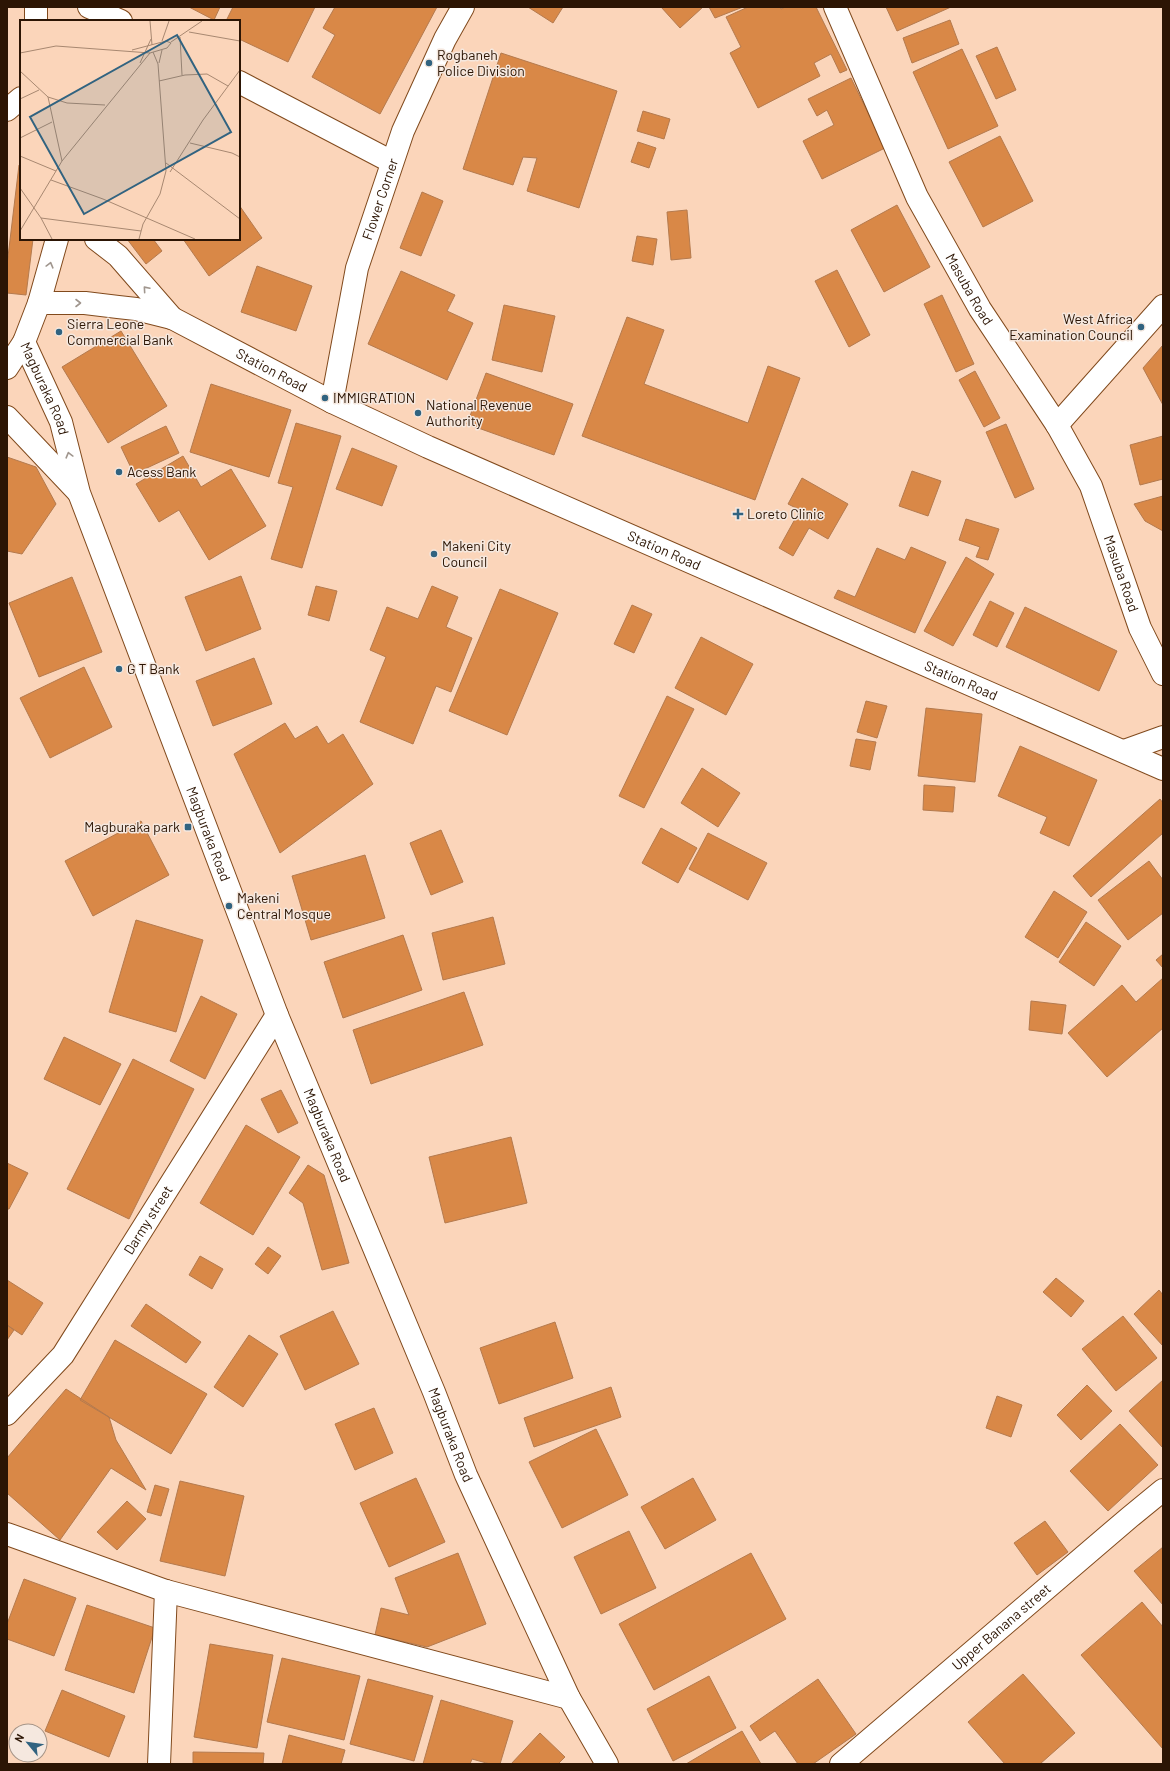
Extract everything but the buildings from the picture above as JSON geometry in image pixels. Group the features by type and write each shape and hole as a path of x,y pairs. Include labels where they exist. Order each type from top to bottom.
{"street":[{"path":"36,7 36,20"},
{"path":"89,7 119,20"},
{"name":"Flower Corner","path":"332,402 357,268 392,162 406,124 445,39 463,7"},
{"name":"Masuba Road","path":"835,7 917,197 980,309 1058,426 1090,486 1140,628 1163,674"},
{"path":"240,83 392,162"},
{"name":"Magburaka Road","path":"57,240 39,304 24,342 61,422 79,493 277,1015 434,1392 466,1475 569,1698 607,1764"},
{"name":"Station Road","path":"97,240 118,256 172,318"},
{"name":"Station Road","path":"39,304 85,304 118,307 136,309 172,318 332,402 428,447 1163,769"},
{"path":"1058,426 1163,306"},
{"path":"7,368 24,342"},
{"name":"Magburaka Road","path":"7,417 79,493"},
{"path":"1124,751 1163,737"},
{"name":"Darmy street","path":"7,1414 63,1355 277,1015"},
{"name":"Upper Banana street","path":"841,1764 1163,1490"},
{"path":"7,1534 166,1591 569,1698"},
{"path":"159,1764 166,1591"}],"place":[{"name":"Rogbaneh Police Division","path":"429,63"},
{"name":"West Africa Examination Council","path":"1141,327"},
{"name":"Sierra Leone Commercial Bank","path":"59,332"},
{"name":"IMMIGRATION","path":"325,398"},
{"name":"National Revenue Authority","path":"418,413"},
{"name":"Acess Bank","path":"119,472"},
{"name":"Loreto Clinic","path":"738,514"},
{"name":"Makeni City Council","path":"434,554"},
{"name":"G T Bank","path":"119,669"},
{"name":"Magburaka park","path":"188,827"},
{"name":"Makeni Central Mosque","path":"229,906"}]}
